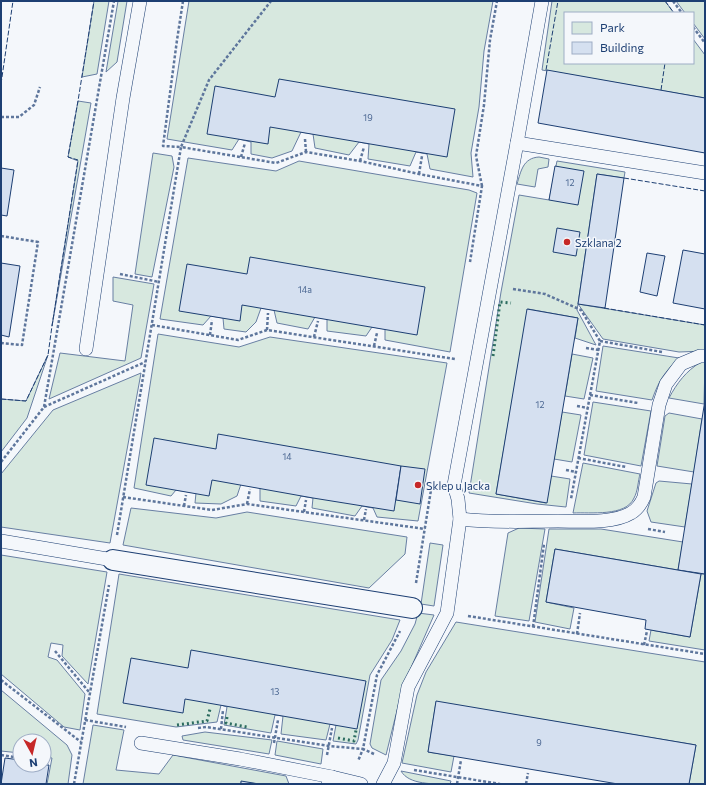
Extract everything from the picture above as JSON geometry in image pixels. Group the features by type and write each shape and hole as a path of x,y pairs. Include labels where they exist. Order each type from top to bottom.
{"street":[{"path":"113,560 412,608"}],"lane":[{"path":"86,349 123,98 140,1"},
{"path":"383,784 394,763 408,687 447,613 460,519 458,499 454,485 542,1"},
{"path":"517,143 705,173"},
{"path":"460,519 488,522 594,521 617,518 630,514 640,506 644,497 659,405 666,384 681,364 703,356"},
{"path":"1,541 113,560"},
{"path":"142,743 240,759 330,780 361,784"}],"path":[{"path":"44,407 114,1"},
{"path":"183,1 163,146 181,147 276,163 306,152 360,161 482,186"},
{"path":"1,462 44,407 146,362 181,147 209,80 271,1"},
{"path":"470,262 482,186 476,156 484,105 490,40 497,1"},
{"path":"673,1 681,12"},
{"path":"694,28 705,42"},
{"path":"1,117 19,117 34,105 40,87"},
{"path":"305,139 306,152"},
{"path":"241,157 245,143"},
{"path":"360,161 364,147"},
{"path":"419,174 422,156"},
{"path":"1,236 38,242 22,345 1,343"},
{"path":"118,274 159,282"},
{"path":"491,285 545,294 581,310 600,341 570,502"},
{"path":"267,330 268,313"},
{"path":"210,335 212,320"},
{"path":"314,337 318,321"},
{"path":"152,325 238,340 267,330 455,360 456,353"},
{"path":"374,346 377,334"},
{"path":"600,341 681,355 703,356"},
{"path":"586,348 599,350"},
{"path":"577,406 588,408"},
{"path":"566,470 576,472"},
{"path":"432,484 412,608 377,675 363,749 402,767 458,778 500,784"},
{"path":"247,504 250,489"},
{"path":"184,506 186,495"},
{"path":"124,497 212,510 247,504 425,529"},
{"path":"304,512 306,500"},
{"path":"364,520 366,509"},
{"path":"533,627 547,521"},
{"path":"447,613 705,654"},
{"path":"578,634 580,613"},
{"path":"644,645 646,631"},
{"path":"55,651 90,692"},
{"path":"1,680 81,742"},
{"path":"220,729 223,710"},
{"path":"1,755 12,757"},
{"path":"457,784 461,760"},
{"path":"526,784 528,772"}],"green space":[{"path":"94,1 109,1 97,74 82,77"},
{"path":"118,1 127,1 117,62 106,72"},
{"path":"189,1 493,1 484,51 479,107 471,153 473,177 430,169 427,154 416,152 410,166 368,159 369,144 359,142 349,155 315,148 313,134 301,132 292,151 272,158 251,154 251,142 239,139 232,150 167,139"},
{"path":"552,1 665,1 673,12 564,12 564,64 694,64 694,40 705,55 705,98 542,70"},
{"path":"676,1 705,1 705,39 694,24 694,12 684,12"},
{"path":"78,101 91,103 52,326 78,161 68,157"},
{"path":"153,153 172,156 174,167 152,277 135,274"},
{"path":"539,157 549,159 548,167 538,169 535,187 517,184 526,163 529,160"},
{"path":"188,158 276,171 299,161 469,190 477,193 450,352 385,340 385,329 372,327 366,336 327,331 327,319 315,317 308,329 277,323 274,310 261,308 256,322 246,332 224,329 223,318 211,316 203,325 160,319"},
{"path":"557,161 625,172 624,178 597,174 577,310 596,345 575,338 578,318 528,309 496,494 546,503 551,476 570,479 566,507 469,493 501,292 519,195 549,200"},
{"path":"113,277 154,284 141,358 49,399 60,353 125,361 133,305 113,301"},
{"path":"578,304 705,325 705,351 679,352 603,339"},
{"path":"158,334 239,347 270,337 447,363 418,521 377,517 373,508 362,506 355,516 312,508 313,498 301,496 296,506 260,501 260,488 241,484 237,496 221,504 195,503 196,493 176,490 171,496 134,488"},
{"path":"603,346 679,358 662,377 652,400 596,391"},
{"path":"572,354 593,358 584,399 565,396"},
{"path":"48,355 27,418 1,452 1,399 26,401"},
{"path":"701,362 705,362 704,404 669,398 682,378"},
{"path":"141,373 110,543 1,527 1,474 53,410"},
{"path":"593,402 651,411 641,466 584,455"},
{"path":"562,412 581,415 572,462 554,459"},
{"path":"669,413 702,419 694,472 657,466 665,416"},
{"path":"583,463 640,474 634,498 630,504 616,511 573,513"},
{"path":"659,481 692,484 685,527 651,522 647,511 656,483"},
{"path":"131,508 216,518 247,512 407,537 405,554 369,588 123,545"},
{"path":"519,528 545,529 529,621 495,616 508,533"},
{"path":"549,529 601,529 683,542 678,570 555,549 546,602 574,608 570,629 535,622"},
{"path":"430,543 443,545 434,606 421,604"},
{"path":"1,555 107,572 88,684 62,656 63,645 51,643 48,657 57,660 85,694 80,730 64,727 1,674"},
{"path":"119,574 400,620 392,640 370,675 356,744 333,741 336,725 330,724 326,740 281,734 283,716 275,715 271,733 224,725 227,707 221,705 217,722 176,727 97,714"},
{"path":"701,574 705,574 705,650 649,641 651,630 690,637"},
{"path":"418,613 434,615 403,686 386,755 372,748 370,744 381,680 401,651 415,624"},
{"path":"456,622 705,662 705,784 689,784 696,745 436,702 428,752 454,756 451,772 402,763 417,695 426,672"},
{"path":"1,690 67,745 72,755 68,784 47,784 49,773 52,773 52,733 12,733 12,752 1,751"},
{"path":"93,725 124,730 116,770 159,774 173,755 286,776 289,784 259,784 241,782 241,784 83,784"},
{"path":"205,732 272,740 269,754 183,740 182,736"},
{"path":"277,741 323,749 321,764 275,755"},
{"path":"401,771 451,781 450,784 422,783 410,779"}],"building":[{"path":"547,70 705,98 705,153 538,123"},
{"path":"279,79 455,109 447,157 270,127 268,144 207,134 215,86 275,97"},
{"path":"555,166 584,171 578,205 549,200"},
{"path":"1,168 14,170 7,216 1,215"},
{"path":"597,174 624,178 605,308 578,304"},
{"name":"Szklana 2","path":"557,228 580,232 576,256 553,252"},
{"path":"683,250 705,254 705,309 673,303"},
{"path":"647,253 665,256 657,296 640,292"},
{"path":"250,257 425,287 417,335 242,305 240,321 179,311 187,264 247,274"},
{"path":"1,263 20,266 9,337 1,335"},
{"path":"527,309 578,318 547,503 496,494"},
{"path":"705,400 705,574 678,570"},
{"path":"218,434 401,466 394,511 212,480 209,496 146,485 154,438 216,449"},
{"path":"401,466 425,469 420,504 396,500"},
{"path":"555,549 701,574 690,637 645,629 646,620 546,602"},
{"path":"191,650 366,681 357,729 185,699 183,713 123,703 131,658 188,668"},
{"path":"436,701 696,745 689,784 618,784 428,752"},
{"path":"5,758 12,759 12,773 48,773 46,784 1,784"},
{"path":"241,781 259,784 241,784"}],"hedge":[{"path":"493,356 500,302 511,303"},
{"path":"177,725 207,721 210,709"},
{"path":"227,717 226,723 247,727"},
{"path":"338,738 354,741 356,730"}],"fence":[{"path":"1,84 13,1"},
{"path":"1,399 26,401 48,355 78,160 68,157 94,1"},
{"path":"546,70 558,1"},
{"path":"665,1 673,12"},
{"path":"661,90 665,64"},
{"path":"624,178 705,191"},
{"path":"604,308 705,325"}],"place":[{"name":"Szklana 2","path":"567,242"},
{"name":"Sklep u Jacka","path":"418,485"}]}
